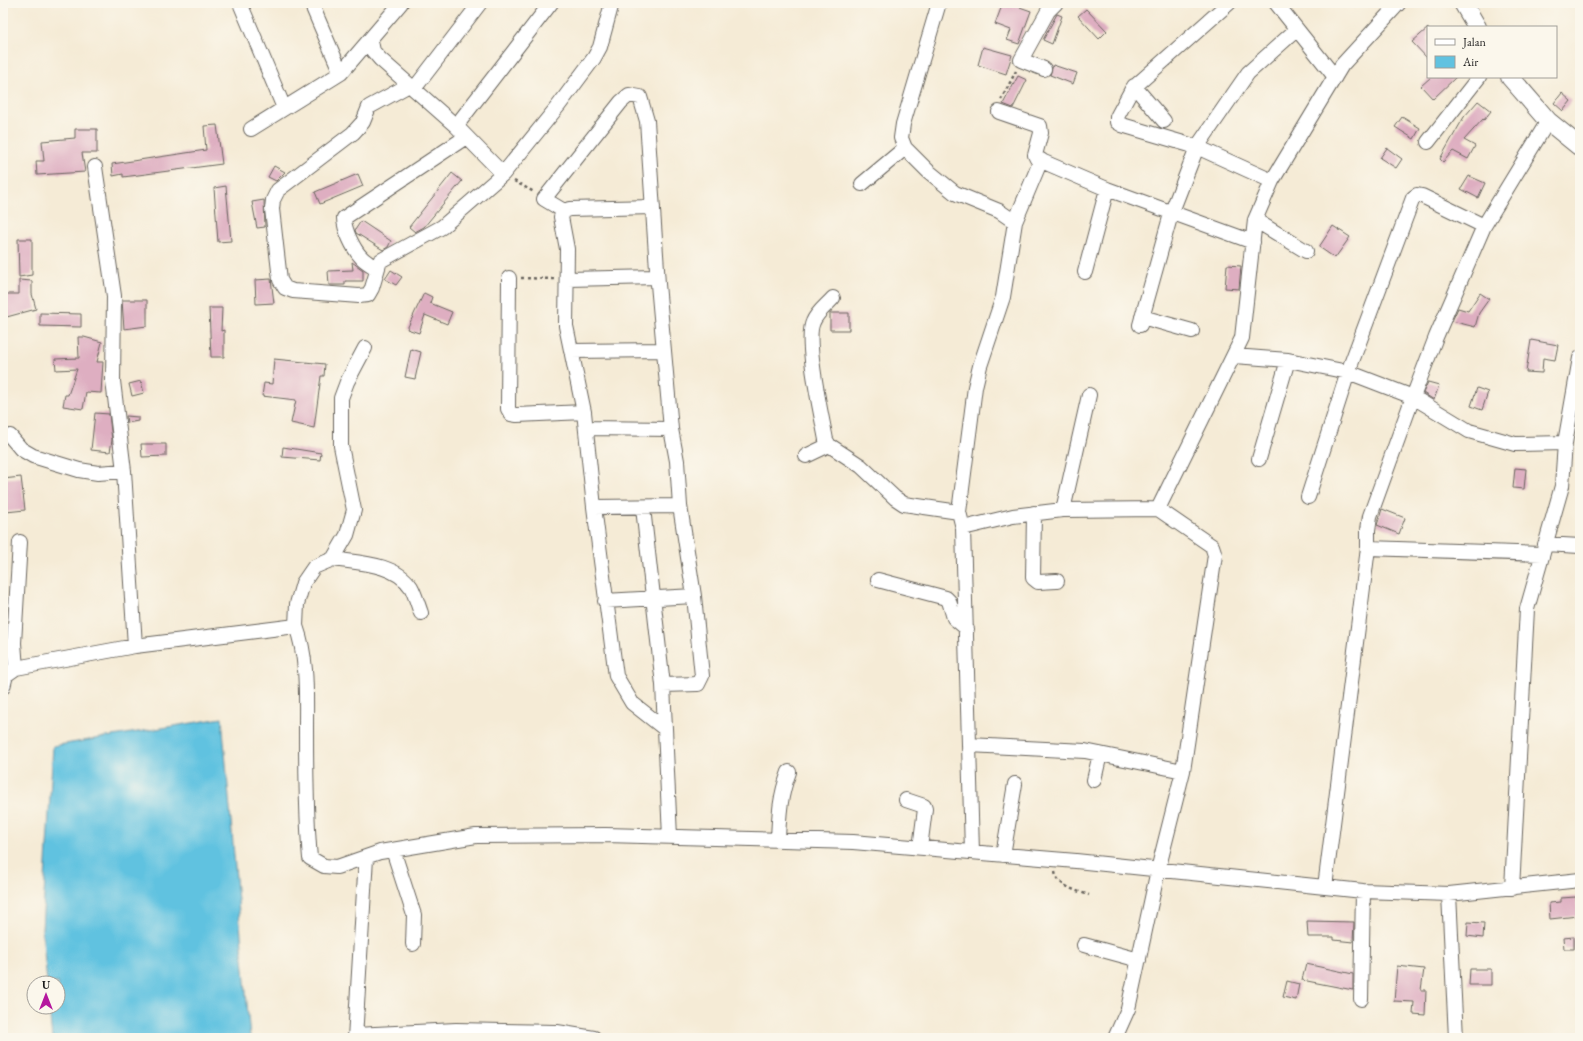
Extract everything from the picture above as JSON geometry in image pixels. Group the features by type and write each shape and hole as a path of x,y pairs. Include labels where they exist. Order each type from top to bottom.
{"street":[{"path":"240,3 284,108"},
{"path":"311,3 341,73"},
{"path":"251,129 341,73 371,41 401,3"},
{"path":"480,3 411,87 369,106 363,122 353,134 278,190 273,200 272,209 280,280 285,288 308,292 368,295 372,288 380,261 442,227 503,174 559,105 594,58 600,47 612,3"},
{"path":"456,126 551,3"},
{"path":"939,3 901,138 905,148 928,171 955,193 999,211 1015,222"},
{"path":"1044,69 1021,60 1048,11 1056,3"},
{"path":"1229,3 1134,86 1117,117 1117,122 1122,125 1198,147 1272,181"},
{"path":"1276,3 1335,77"},
{"path":"1158,509 1242,338 1255,220 1272,181 1342,65 1399,3"},
{"path":"1463,3 1476,26"},
{"path":"1192,331 1141,321 1172,214 1198,147 1248,72 1296,30"},
{"path":"371,41 373,51 411,87 456,126 503,174"},
{"path":"1428,142 1478,78"},
{"path":"1511,78 1548,121 1580,147"},
{"path":"1134,86 1164,121"},
{"path":"564,211 544,199 621,102 630,95 640,97 647,121 671,428 677,461 680,506 694,596 701,680 698,684 663,685"},
{"path":"999,112 1040,126 1041,133 1035,155 1041,160 1107,189 1252,242"},
{"path":"1325,887 1368,548 1370,516 1436,337 1484,226 1548,121"},
{"path":"378,269 362,259 344,225 344,218 466,137"},
{"path":"862,184 905,148"},
{"path":"972,852 967,629 963,528 959,512 975,387 980,366 1003,297 1015,222 1041,160"},
{"path":"95,167 114,296 113,381 124,471 135,646"},
{"path":"1085,272 1107,189"},
{"path":"1308,496 1348,372 1413,198 1417,195 1422,196 1484,226"},
{"path":"653,207 570,209 564,211 561,216 567,249 568,279 566,326 584,412 605,601 616,676 632,703 665,729"},
{"path":"1255,220 1306,250"},
{"path":"568,279 658,277"},
{"path":"509,278 508,409 511,414 517,416 584,412"},
{"path":"833,298 818,313 812,323 811,331 813,374 826,440 829,445 861,466 895,498 904,504 959,512"},
{"path":"333,559 347,535 354,510 341,446 341,398 347,382 366,348"},
{"path":"571,351 664,350"},
{"path":"1234,356 1288,360 1348,372 1413,397 1469,431 1514,444 1565,443"},
{"path":"1512,888 1527,609 1562,486 1565,443 1580,358"},
{"path":"1259,459 1288,360"},
{"path":"1063,510 1089,395"},
{"path":"586,428 671,428"},
{"path":"10,436 21,449 33,456 79,470 98,473 124,471"},
{"path":"806,456 829,445"},
{"path":"594,507 643,508 680,506"},
{"path":"643,508 663,685 670,837"},
{"path":"963,528 1013,516 1063,510 1158,509 1212,546 1215,551 1183,771 1158,870 1128,1009 1115,1038"},
{"path":"1034,513 1033,578 1038,582 1057,581"},
{"path":"16,668 14,642 20,542"},
{"path":"1368,548 1543,549 1580,546"},
{"path":"421,613 411,588 403,577 391,570 333,559 314,567 303,583 297,604 296,626 302,642 306,671 307,820 310,858 324,866 337,867 380,852 476,836 606,835 853,842 1052,859 1363,891 1449,894 1580,880"},
{"path":"878,580 946,598 949,601 954,618 967,629"},
{"path":"605,601 694,596"},
{"path":"3,687 6,675 16,668 135,646 296,626"},
{"path":"969,745 1085,751 1183,771"},
{"path":"1094,780 1100,754"},
{"path":"778,840 779,806 789,772"},
{"path":"1003,855 1015,784"},
{"path":"906,800 924,806 926,809 920,848"},
{"path":"394,850 414,916 413,944"},
{"path":"366,858 355,1037 456,1030 594,1038"},
{"path":"1361,998 1363,891"},
{"path":"1449,894 1456,1038"},
{"path":"1084,945 1139,960"}],"path":[{"path":"999,112 998,106 1021,60"},
{"path":"503,174 544,199"},
{"path":"509,278 568,279"},
{"path":"1052,859 1055,876 1060,882 1072,889 1089,895"}],"water":[{"path":"222,718 250,1038 52,1038 50,1015 66,1015 66,975 46,975 42,930 53,746"}],"building":[{"path":"1003,3 1015,3 1014,5 1031,11 1019,44 1007,40 1011,30 995,24"},
{"path":"1086,9 1107,31 1099,39 1078,16"},
{"path":"1057,14 1062,16 1052,44 1043,40"},
{"path":"1427,29 1427,58 1412,42"},
{"path":"983,47 1012,55 1006,74 978,65"},
{"path":"1053,65 1077,73 1073,84 1050,75"},
{"path":"1018,76 1027,80 1013,108 1003,104"},
{"path":"1430,78 1455,78 1433,99 1421,86"},
{"path":"1562,93 1571,101 1563,111 1554,103"},
{"path":"1478,101 1491,111 1464,140 1475,146 1468,159 1453,151 1443,162 1440,159 1464,117"},
{"path":"1402,117 1420,128 1414,139 1395,127"},
{"path":"217,125 222,164 123,177 123,174 113,176 112,164 206,150 204,126"},
{"path":"75,129 97,129 97,153 82,153 85,172 37,175 36,161 44,161 42,141 75,138"},
{"path":"1387,148 1402,159 1396,168 1380,158"},
{"path":"274,166 285,172 276,181 268,177"},
{"path":"452,173 462,181 424,227 415,232 409,227"},
{"path":"358,174 363,186 320,204 315,192"},
{"path":"1469,176 1485,183 1478,198 1461,189"},
{"path":"226,186 231,241 218,242 214,188"},
{"path":"264,200 265,227 257,228 252,202"},
{"path":"361,221 391,241 388,247 383,250 356,233 355,230"},
{"path":"1333,226 1350,237 1335,258 1319,247"},
{"path":"18,239 32,239 32,275 19,277"},
{"path":"352,262 363,270 363,281 345,281 345,285 329,285 328,271 353,270"},
{"path":"1227,265 1241,266 1239,289 1225,288"},
{"path":"391,270 402,277 396,285 385,279"},
{"path":"271,279 274,303 256,304 255,280"},
{"path":"19,280 32,281 32,294 36,309 3,318 3,294 19,294"},
{"path":"424,293 432,297 430,303 452,312 447,324 425,315 419,333 407,329"},
{"path":"1480,293 1489,299 1479,313 1475,327 1452,321 1458,308 1468,311"},
{"path":"122,300 147,300 147,326 124,329"},
{"path":"209,308 222,308 221,331 224,330 224,357 211,357"},
{"path":"40,313 81,314 81,327 40,326"},
{"path":"830,313 849,313 849,330 830,330"},
{"path":"78,337 84,337 102,342 97,362 103,362 101,393 86,392 83,409 63,406 65,395 68,395 77,369 56,370 55,359 79,358"},
{"path":"1531,340 1558,345 1555,360 1543,358 1542,373 1526,372"},
{"path":"411,349 421,352 415,379 405,377"},
{"path":"274,359 325,364 324,376 321,376 314,428 291,423 296,400 262,396 264,383 272,384"},
{"path":"141,381 144,393 132,396 129,384"},
{"path":"1428,382 1439,385 1434,400 1423,393"},
{"path":"1477,388 1488,392 1482,410 1471,406"},
{"path":"95,413 109,414 112,440 110,452 91,450"},
{"path":"126,416 138,417 138,421 127,423"},
{"path":"141,444 166,444 166,456 142,457"},
{"path":"283,447 321,453 320,460 282,457"},
{"path":"1515,468 1526,469 1524,489 1513,488"},
{"path":"21,477 25,510 6,512 3,479"},
{"path":"1382,509 1405,518 1399,534 1377,525"},
{"path":"1576,897 1578,916 1550,919 1549,903 1561,902 1561,898"},
{"path":"1307,921 1354,922 1353,942 1334,940 1334,937 1308,937"},
{"path":"1468,922 1484,923 1483,938 1467,936"},
{"path":"1574,937 1574,949 1564,949 1563,938"},
{"path":"1306,964 1353,974 1353,990 1302,980"},
{"path":"1397,966 1424,969 1421,990 1426,990 1425,1015 1413,1014 1414,1002 1394,1001"},
{"path":"1470,969 1491,969 1491,985 1469,985"},
{"path":"1287,981 1299,984 1296,1000 1283,997"}]}
